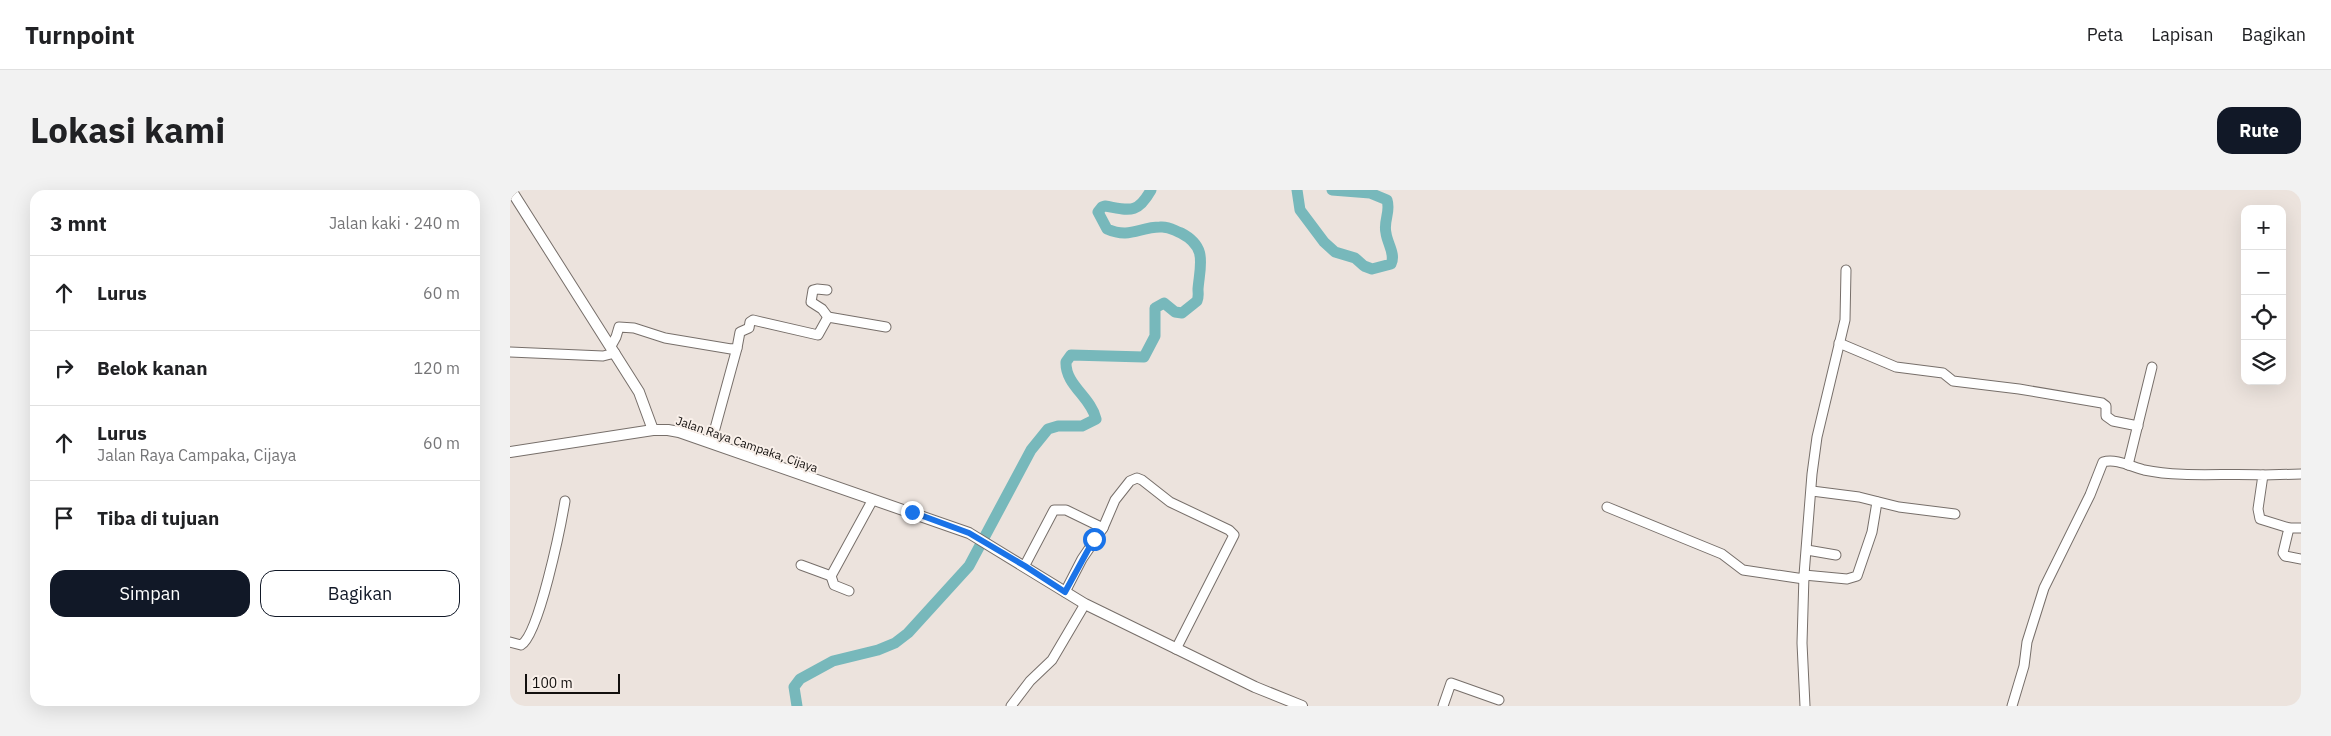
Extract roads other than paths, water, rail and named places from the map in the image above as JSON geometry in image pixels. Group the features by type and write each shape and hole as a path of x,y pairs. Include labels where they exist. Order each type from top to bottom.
{"main road":[{"path":"511,190 639,392 653,430"},
{"name":"Jalan Raya Campaka, Cijaya","path":"510,452 653,430 668,430 711,443 872,501 912,512 969,533 992,545 1084,604 1255,687 1302,706"}],"street":[{"path":"1804,706 1802,643 1804,577 1816,437 1845,320 1846,270"},
{"path":"827,290 813,290 811,302 822,309 828,317 886,327"},
{"path":"711,443 740,332 749,328 750,322 753,320 818,335 828,317"},
{"path":"510,352 603,356 613,349 619,327 624,326 665,338 731,349 737,348"},
{"path":"1839,343 1896,367 1943,373 1953,381 2019,389 2102,403 2106,406 2106,416 2110,420 2138,426"},
{"path":"2128,465 2152,367"},
{"path":"2012,706 2024,666 2027,642 2044,588 2090,495 2098,472 2104,462 2108,461 2144,470 2172,473 2301,474"},
{"path":"2263,475 2258,509 2260,519 2289,528 2301,528"},
{"path":"1065,592 1082,559 1103,528 1116,500 1130,481 1137,478 1170,502 1232,532 1234,535 1176,649"},
{"path":"1812,491 1859,497 1899,507 1954,514"},
{"path":"510,642 521,645 529,636 543,599 564,501"},
{"path":"849,591 834,585 831,576 872,501"},
{"path":"1607,507 1722,554 1743,570 1804,577 1847,579 1857,576 1872,532 1877,502"},
{"path":"1025,566 1054,510 1066,510 1103,528"},
{"path":"2289,528 2283,553 2285,556 2301,559"},
{"path":"1807,550 1836,555"},
{"path":"802,564 831,576"},
{"path":"1012,706 1030,681 1052,660 1084,604"},
{"path":"1443,706 1451,683 1499,700"}],"waterway":[{"path":"797,706 794,687 800,679 833,661 878,650 895,643 908,633 969,566 1031,450 1048,429 1058,426 1082,426 1096,419 1089,404 1070,378 1066,362 1071,355 1144,357 1155,336 1155,308 1164,303 1175,312 1182,313 1197,301 1201,264 1199,251 1190,238 1166,227 1153,227 1128,233 1115,232 1107,229 1098,212 1105,206 1126,209 1137,207 1151,190"},
{"path":"1297,190 1300,210 1324,242 1335,252 1355,258 1364,266 1372,269 1391,264 1392,252 1385,229 1388,209 1387,200 1370,193 1332,190"}]}
